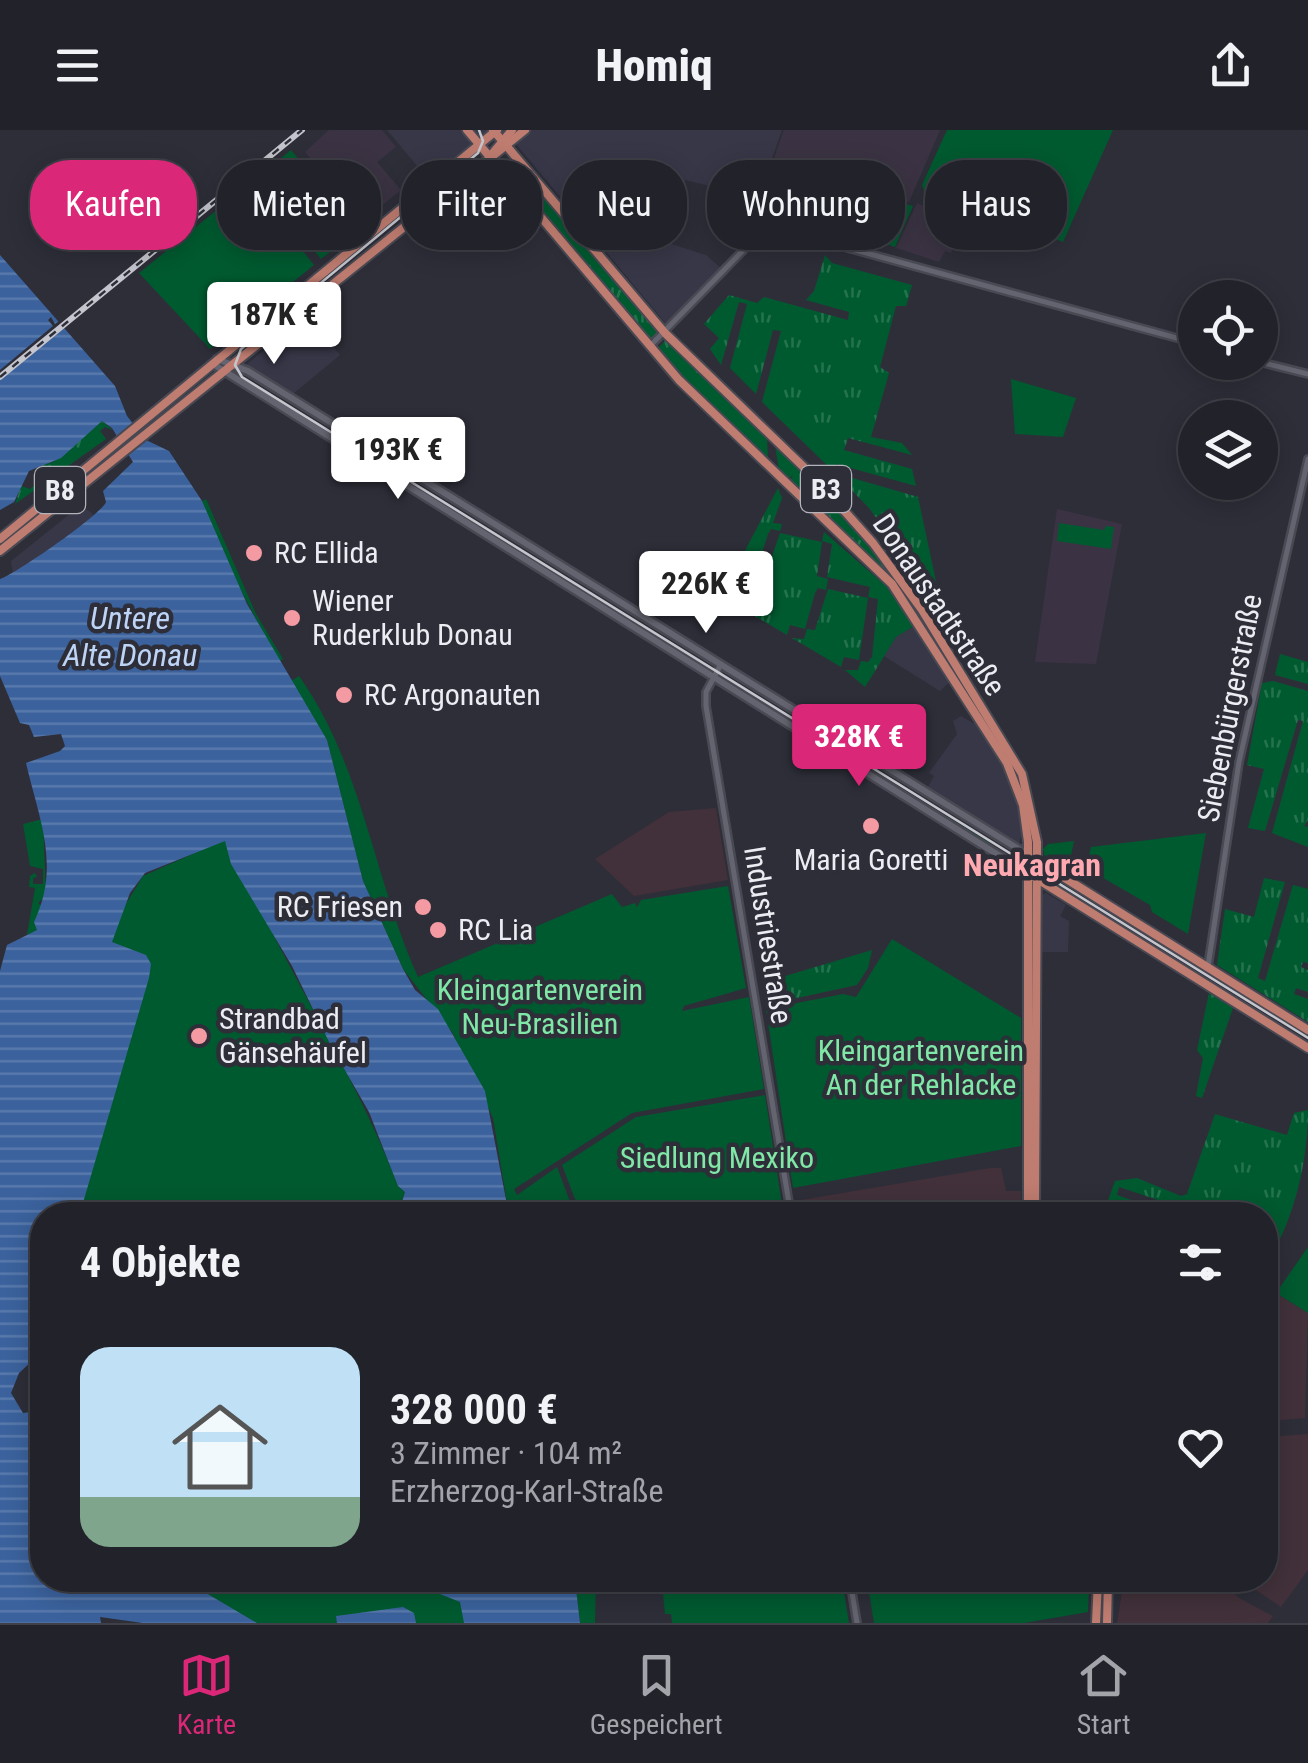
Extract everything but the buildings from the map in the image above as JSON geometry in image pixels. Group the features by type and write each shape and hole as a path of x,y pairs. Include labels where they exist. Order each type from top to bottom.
{"main road":[{"name":"B3","path":"466,130 490,158"},
{"path":"498,135 512,130"},
{"name":"B8","path":"144,430 215,362 478,144 525,130"},
{"name":"B8","path":"0,551 124,446 224,373 490,158 498,135"},
{"name":"Donaustadtstraße","path":"498,135 665,333 841,504 898,574 1022,774 1035,823 1031,875 1028,1202"},
{"name":"Donaustadtstraße","path":"490,158 648,347 892,584 1007,763 1027,824 1032,858"},
{"path":"215,362 234,364 1308,1030"},
{"path":"215,362 224,373 1308,1048"},
{"name":"B8","path":"0,539 124,446"},
{"path":"1008,844 1021,841 1027,824"},
{"name":"Donaustadtstraße","path":"1031,875 1035,1202"},
{"path":"1096,1623 1097,1592"},
{"path":"1107,1623 1108,1592"}],"street":[{"path":"648,347 758,234 775,228 1178,338"},
{"path":"1278,366 1308,374"},
{"name":"Siebenbürgerstraße","path":"1207,968 1239,762 1308,459"},
{"name":"Industriestraße","path":"720,666 706,706 789,1202"},
{"path":"852,1592 857,1623"}],"shaded area":[{"path":"329,130 382,130 396,147 380,160 312,160 305,152"},
{"path":"387,130 782,130 771,160 707,160 707,185 687,180 687,160 562,160 562,199 542,175 542,160 529,160 506,132 449,160 412,160"},
{"path":"784,130 940,130 909,202 905,201 905,160 773,160"},
{"path":"381,167 401,190 381,206"},
{"path":"917,203 925,207 925,250 952,250 951,253 945,251 939,262 902,250 905,229"},
{"path":"687,249 706,255 722,269 668,326 605,250"},
{"path":"306,315 340,355 293,394 246,365"},
{"path":"81,505 93,514 91,519 13,575 11,561"},
{"path":"1057,509 1122,524 1096,664 1035,662"},
{"path":"916,625 951,680 940,691 884,656 896,637"},
{"path":"961,716 973,723 977,720 1001,757 1020,810 1023,829 1018,847 1007,847 924,794 934,776 929,773 957,734 953,721"},
{"path":"716,808 728,880 634,896 595,859 669,812"},
{"path":"1046,893 1066,905 1060,916 1069,921 1068,952 1041,952 1041,895"},
{"path":"1001,1168 1006,1191 1021,1191 1021,1202 801,1202"},
{"path":"1278,1294 1308,1313 1305,1418 1278,1420"},
{"path":"1308,1434 1308,1570 1281,1607 1259,1592 1278,1592 1278,1436"},
{"path":"1122,1592 1232,1592 1273,1616 1268,1623 1117,1623"}],"green space":[{"path":"947,130 1113,130 1067,233 1067,160 933,160"},
{"path":"291,150 299,160 279,160"},
{"path":"542,196 562,219 562,238 542,214"},
{"path":"905,204 913,206 905,224"},
{"path":"217,210 217,250 302,250 314,265 210,349 139,273 167,250 197,250 197,226"},
{"path":"314,250 332,250 321,259"},
{"path":"572,250 589,250 660,331 650,342"},
{"path":"825,255 832,263 912,285 906,306 896,306 880,367 889,373 871,437 902,443 912,455 848,438 844,450 912,469 916,486 836,464 834,472 762,402 781,331 773,330 756,394 730,368 747,304 739,302 721,365 710,349 719,338 704,324 729,295 757,303 764,297 848,320 849,312 806,300 814,291"},
{"path":"666,340 733,406 723,417 656,350"},
{"path":"1011,379 1076,398 1063,437 1015,434"},
{"path":"733,406 767,438 768,457 723,417"},
{"path":"102,421 113,430 105,427 100,431 106,439 15,504 21,486 30,489 45,477 42,465 53,462"},
{"path":"775,445 853,528 899,587 942,650 1010,761 1027,803 1032,825 1034,848 1029,814 1010,763 918,616 871,556 790,480 793,476 788,478 779,470"},
{"path":"835,473 918,497 941,605 869,508"},
{"path":"778,488 782,498 773,523 782,524 780,531 771,529 768,534 750,590 734,587 732,597 749,601 752,590 760,591 780,533 822,542 817,576 828,579 826,590 818,588 815,593 805,629 790,625 787,635 717,594 728,583"},
{"path":"206,499 256,614 283,659 279,662 229,568 202,501"},
{"path":"1059,523 1104,530 1106,526 1114,527 1111,549 1057,541"},
{"path":"824,532 886,586 916,625 896,637 865,687 845,670 858,670 861,661 868,662 872,657 878,599 868,597 870,587 827,577 832,544 822,541"},
{"path":"828,589 868,598 859,660 844,657 841,667 792,638 804,639 807,629 815,630"},
{"path":"1280,654 1308,662 1308,684 1275,675"},
{"name":"Kleingartenverein Neu-Brasilien","path":"299,676 338,747 418,977 612,894 622,907 635,903 637,907 641,900 728,886 746,988 684,1006 682,1011 749,997 764,1089 632,1113 514,1189 517,1195 557,1167 570,1202 507,1202 493,1118 452,1032 403,969 363,881 327,740 291,681"},
{"path":"723,681 990,843 989,845"},
{"path":"1273,681 1308,691 1308,820 1304,826 1308,827 1308,847 1272,833 1303,721 1298,720 1265,831 1248,828 1264,769 1247,765 1262,683"},
{"path":"43,819 46,896 38,903 42,906 34,922 38,930 27,935 35,888 29,887 30,876 35,873 37,877 33,884 43,884 43,869 30,866 23,824"},
{"path":"1206,833 1188,934 1152,912 1150,905 1086,868 1091,847"},
{"name":"Strandbad Gänsehäufel","path":"224,840 234,842 277,942 357,1093 398,1186 405,1192 401,1202 45,1202 98,934 127,902 143,876"},
{"path":"1074,841 1067,874 1046,860 1043,849 1048,844"},
{"path":"1264,878 1285,882 1258,978 1265,981 1293,885 1308,889 1308,963 1303,962 1301,967 1308,970 1308,992 1296,988 1294,994 1308,999 1308,1022 1217,965 1225,909 1254,917"},
{"name":"Kleingartenverein An der Rehlacke","path":"892,939 1021,1018 1021,1146 793,1188 766,1009 843,994 856,997"},
{"path":"872,950 868,968 857,985 765,1005 762,983"},
{"path":"1209,993 1233,1008 1202,1098 1196,1096 1203,1058 1197,1050"},
{"name":"Siedlung Mexiko","path":"765,1095 782,1202 576,1202 562,1165 636,1117"},
{"path":"1308,1110 1305,1151 1297,1192 1278,1243 1278,1202 1164,1202 1119,1187 1117,1195 1137,1202 1108,1202 1115,1181 1137,1178 1181,1196 1187,1194 1215,1114 1287,1135 1294,1113"},
{"path":"1308,1247 1308,1313 1278,1294"},
{"path":"203,1592 475,1592 470,1623 254,1623"},
{"path":"576,1592 596,1592 595,1623 580,1623"},
{"path":"844,1592 849,1623 672,1623 671,1614 665,1614 663,1594"},
{"path":"869,1592 1089,1592 1088,1612 1024,1623 874,1623"}],"water":[{"name":"Untere Alte Donau","path":"0,255 115,386 127,416 146,440 169,451 202,501 247,604 327,740 363,881 403,969 415,990 438,1009 485,1091 506,1202 402,1202 405,1192 398,1186 369,1112 292,966 231,864 225,841 145,873 130,893 112,942 146,955 151,964 149,978 83,1202 30,1202 30,1363 19,1373 11,1393 23,1413 30,1412 30,1592 204,1592 257,1623 143,1623 100,1617 101,1623 0,1623 0,971 7,945 37,930 34,922 46,881 45,842 26,763 65,746 61,734 34,737 29,725 20,723 0,676 0,579 90,518 106,502 103,491 133,462 112,428 102,421 61,458 29,471 14,502 0,510"},
{"path":"435,1592 576,1592 580,1623 464,1623 460,1602"},
{"path":"403,1607 414,1613 416,1623 337,1623 336,1616"}],"pier":[{"path":"51,317 55,324 62,319 67,325 0,380 0,370 53,326 48,320"}],"tram line":[{"path":"479,130 483,141 478,153 241,349 235,365 242,377 1308,1038"}],"railway":[{"path":"0,377 302,130"}],"place":[{"name":"RC Ellida","path":"254,553"},
{"name":"Wiener Ruderklub Donau","path":"292,618"},
{"name":"RC Argonauten","path":"344,695"},
{"name":"Maria Goretti","path":"871,826"},
{"name":"RC Friesen","path":"423,907"},
{"name":"RC Lia","path":"438,930"},
{"name":"Strandbad Gänsehäufel","path":"199,1036"}],"district":[{"name":"Neukagran","path":"1032,865"}]}
